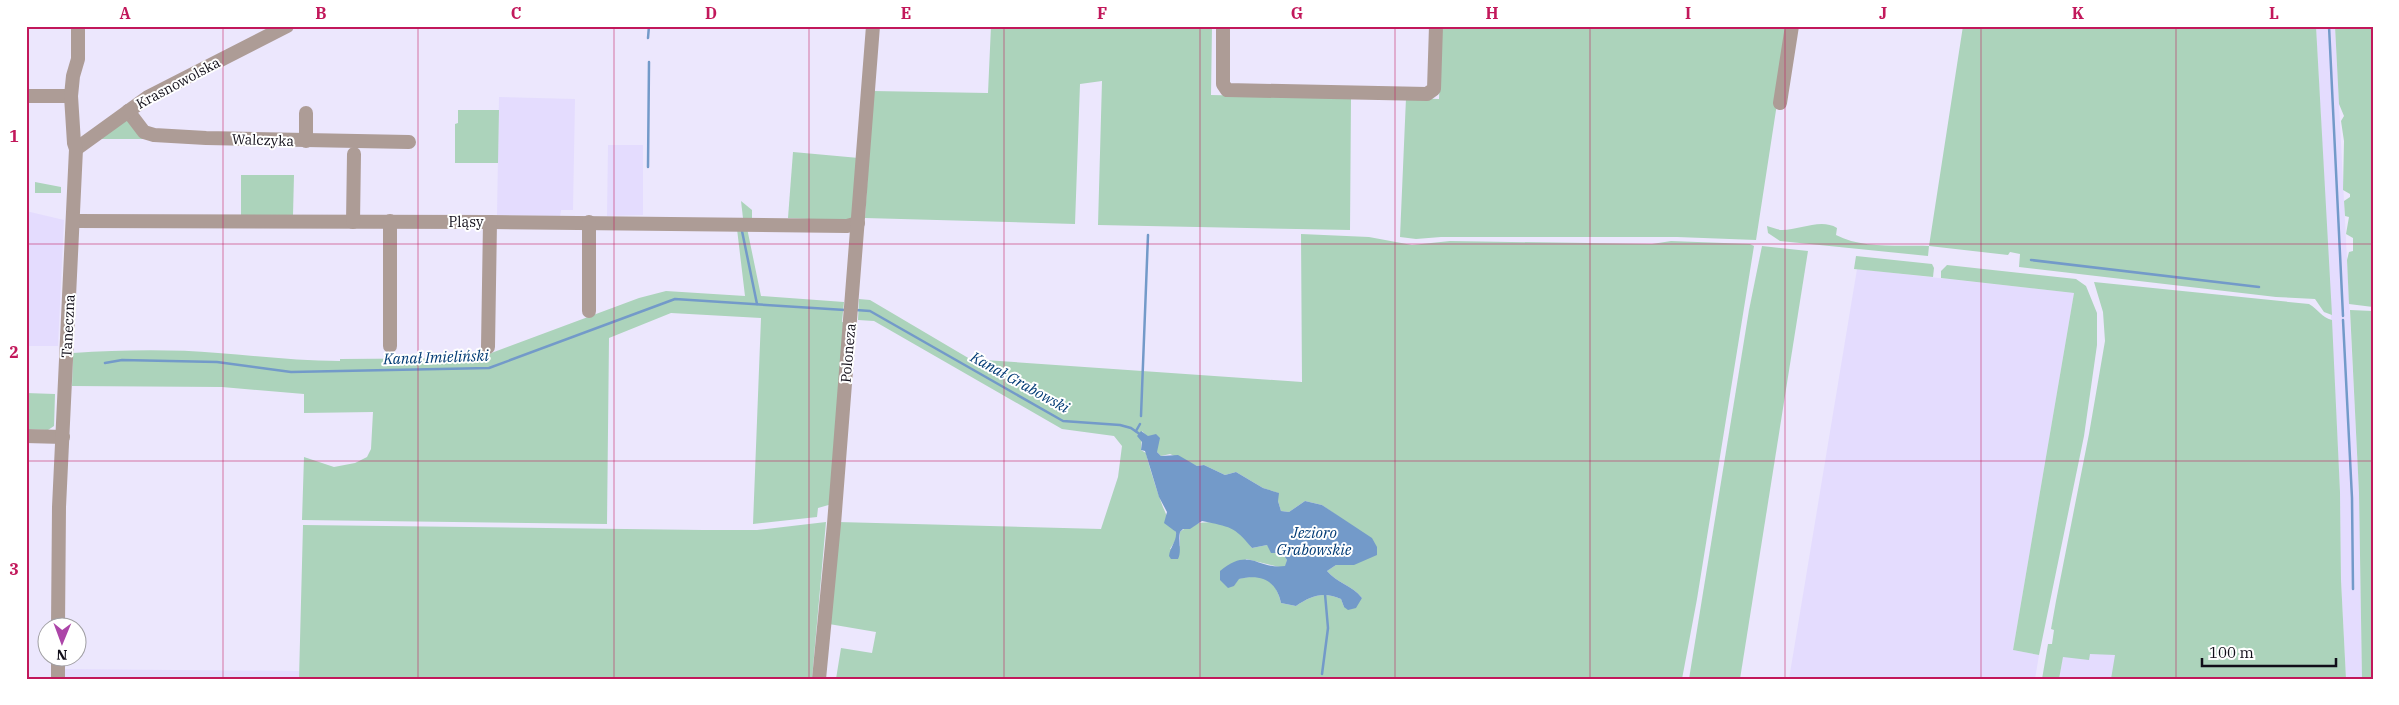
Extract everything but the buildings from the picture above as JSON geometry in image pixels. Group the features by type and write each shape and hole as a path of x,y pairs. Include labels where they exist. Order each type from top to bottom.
{"street":[{"name":"Taneczna","path":"58,618 58,533 76,149 74,146 71,96 73,76 78,59 78,26"},
{"name":"Krasnowolska","path":"76,149 162,89 287,26"},
{"name":"Poloneza","path":"819,679 851,319 874,26"},
{"path":"1223,26 1223,84 1227,90 1426,94 1434,89 1436,26"},
{"path":"1780,103 1792,26"},
{"path":"26,96 71,96"},
{"name":"Walczyka","path":"128,111 142,130 150,134 206,138 409,142"},
{"path":"306,113 306,141"},
{"path":"353,222 354,154"},
{"name":"Pląsy","path":"74,222 589,222 847,226 858,223"},
{"path":"390,222 390,346"},
{"path":"488,346 490,222"},
{"path":"589,222 589,311"},
{"path":"26,436 63,437"}],"shaded area":[{"path":"2316,26 2335,26 2359,493 2362,679 2346,679 2341,580 2340,492"},
{"path":"499,97 575,99 573,210 561,210 560,216 497,215"},
{"path":"608,145 643,145 643,215 607,216"},
{"path":"26,211 64,220 58,346 26,346"},
{"path":"1857,269 2074,293 2013,650 2039,655 2035,679 1789,679"},
{"path":"2064,650 2115,655 2295,679 2059,679"},
{"path":"64,669 299,671 299,679 64,679"}],"green space":[{"path":"991,26 1212,26 1211,95 1351,98 1350,230 1098,225 1102,81 1080,84 1075,224 865,218 873,91 988,93"},
{"path":"1442,26 1789,26 1756,240 1677,237 1441,237 1416,239 1400,237 1406,98 1439,99"},
{"path":"1963,26 2316,26 2332,315 2324,312 2315,299 2276,297 2019,267 2020,254 2010,252 2008,255 1929,246"},
{"path":"2335,26 2373,26 2373,307 2349,304 2347,260 2349,252 2353,251 2353,238 2346,234 2349,217 2345,216 2344,201 2350,197 2350,194 2343,190 2344,141 2341,121 2344,116 2339,104"},
{"path":"458,110 499,110 498,163 455,163 455,124 458,123"},
{"path":"126,119 144,139 99,139"},
{"path":"793,152 859,158 854,213 849,221 788,218"},
{"path":"241,175 294,175 293,215 241,215"},
{"path":"35,182 61,187 61,193 35,193"},
{"path":"741,201 752,210 752,218 743,218"},
{"path":"1824,224 1837,228 1836,235 1857,242 1881,245 1929,246 1928,256 1780,241 1768,233 1767,226 1778,230 1789,230"},
{"path":"747,228 761,296 844,302 842,322 847,322 832,504 818,508 817,517 753,524 761,318 671,313 609,338 607,524 302,520 304,457 334,467 355,463 367,457 371,449 373,412 304,413 304,394 222,387 72,386 73,353 182,351 340,361 340,359 478,358 639,298 666,291 745,296 737,229"},
{"path":"1301,234 1369,237 1412,245 1450,241 1652,244 1671,241 1750,244 1754,246 1697,599 1682,679 836,679 841,648 872,653 876,632 829,624 838,522 1101,529 1118,477 1122,446 1114,436 1062,429 874,321 858,320 859,299 870,300 970,359 1302,382","holes":["1142,431 1157,448 1157,452 1161,456 1170,454 1197,466 1204,465 1225,475 1236,472 1263,488 1278,493 1281,511 1289,512 1305,501 1322,505 1346,522 1354,565 1336,565 1327,571 1362,598 1344,607 1341,599 1323,595 1312,597 1296,606 1281,603 1275,588 1267,579 1261,577 1238,579 1234,586 1246,559 1279,567 1286,567 1287,560 1282,553 1267,545 1252,548 1239,532 1225,525 1209,522 1186,528 1180,532 1180,546 1170,549 1177,538 1176,532 1163,508 1146,453 1141,450"]},
{"path":"1762,246 1808,251 1740,679 1689,679 1749,310"},
{"path":"1856,256 1932,264 1934,268 1933,277 1854,269"},
{"path":"1947,265 2076,279 2086,286 2097,313 2097,345 2084,436 2039,655 2013,650 2074,293 1941,278 1941,271"},
{"path":"2094,282 2309,304 2325,317 2332,320 2346,679 2111,679 2115,655 2090,654 2089,660 2063,657 2059,679 2042,679 2048,644 2052,644 2054,630 2051,629 2105,341 2103,312"},
{"path":"2350,310 2373,311 2373,679 2362,679 2359,493"},
{"path":"26,393 55,394 54,426 48,430 26,429"},
{"path":"826,522 812,679 299,679 303,525 757,530"}],"water":[{"name":"Jezioro Grabowskie","path":"1141,431 1148,436 1156,434 1160,438 1157,452 1161,456 1178,455 1197,466 1204,465 1225,475 1236,472 1263,488 1279,493 1278,501 1281,511 1289,512 1305,501 1322,505 1372,538 1377,547 1377,555 1354,565 1336,565 1327,571 1362,598 1356,608 1348,610 1344,607 1341,599 1328,595 1312,597 1296,606 1281,603 1279,595 1271,584 1261,578 1239,579 1234,586 1228,588 1220,580 1220,571 1230,564 1246,559 1267,565 1285,566 1287,560 1282,553 1271,553 1267,545 1252,548 1236,531 1219,525 1202,521 1190,529 1183,529 1180,532 1180,553 1178,559 1171,559 1169,556 1176,532 1164,523 1167,512 1159,497 1145,451 1141,450 1142,442 1137,436"}],"waterway":[{"name":"Kanał Grabowski","path":"648,38 649,26"},
{"path":"2329,26 2343,316"},
{"name":"Kanał Grabowski","path":"648,167 649,62"},
{"name":"Kanał Grabowski","path":"742,231 757,304"},
{"path":"1141,416 1148,235"},
{"path":"2031,260 2259,287"},
{"name":"Kanał Imieliński","path":"105,363 122,360 217,362 291,372 489,368 675,299 845,310"},
{"name":"Kanał Grabowski","path":"856,310 870,311 1063,421 1120,425 1131,428 1141,435"},
{"path":"2343,320 2352,498 2353,589"},
{"path":"1136,431 1140,424"},
{"name":"Kanał Grabowski","path":"1322,674 1328,628 1325,594"}]}
